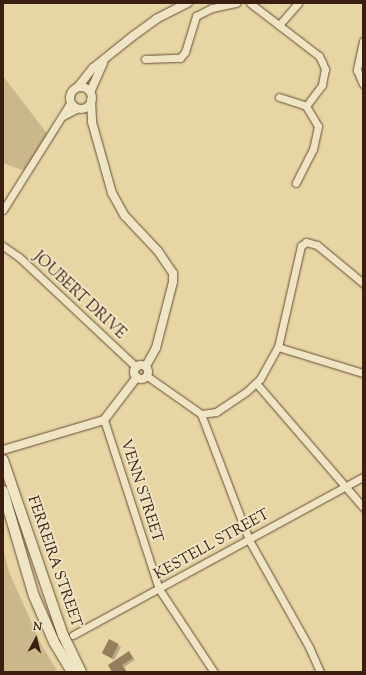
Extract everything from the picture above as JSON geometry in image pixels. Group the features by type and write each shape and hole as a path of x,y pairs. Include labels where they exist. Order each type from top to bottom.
{"main road":[{"name":"FERREIRA STREET","path":"3,460 63,635 81,672"},
{"name":"FERREIRA STREET","path":"3,491 34,596 54,642 72,672"}],"street":[{"path":"92,122 76,107 71,96 78,86 109,54 156,19 188,3"},
{"path":"145,58 180,58 185,52 196,16 212,8 236,3"},
{"path":"250,3 319,56 325,69 322,85 306,106"},
{"path":"279,25 298,3"},
{"path":"363,41 357,70 363,84"},
{"path":"109,54 98,71 91,90 91,100 92,122 112,193 120,210 158,251 173,273 173,282 156,348 146,366 147,376"},
{"path":"78,86 87,87 91,90"},
{"path":"279,97 306,106 318,126 317,135 296,183"},
{"path":"3,210 61,117 76,107 91,100"},
{"path":"201,414 216,412 256,383 278,348 298,253 306,242 317,245 363,283"},
{"name":"JOUBERT DRIVE","path":"3,246 19,257 136,367"},
{"path":"278,348 363,373"},
{"path":"137,377 134,374 136,367 142,365 146,366"},
{"path":"3,450 104,420 137,377 147,376 201,414 249,540 309,647 320,672"},
{"path":"256,383 363,507"},
{"name":"VENN STREET","path":"104,420 160,589 214,672"},
{"name":"KESTELL STREET","path":"73,635 160,589 344,486 363,477"}],"shaded area":[{"path":"3,76 49,136 27,172 3,163"},
{"path":"3,547 9,572 42,646 58,672 3,672"}],"building":[{"path":"109,639 119,644 112,658 102,653"},
{"path":"129,651 133,658 122,665 127,672 112,672 108,665"}]}
